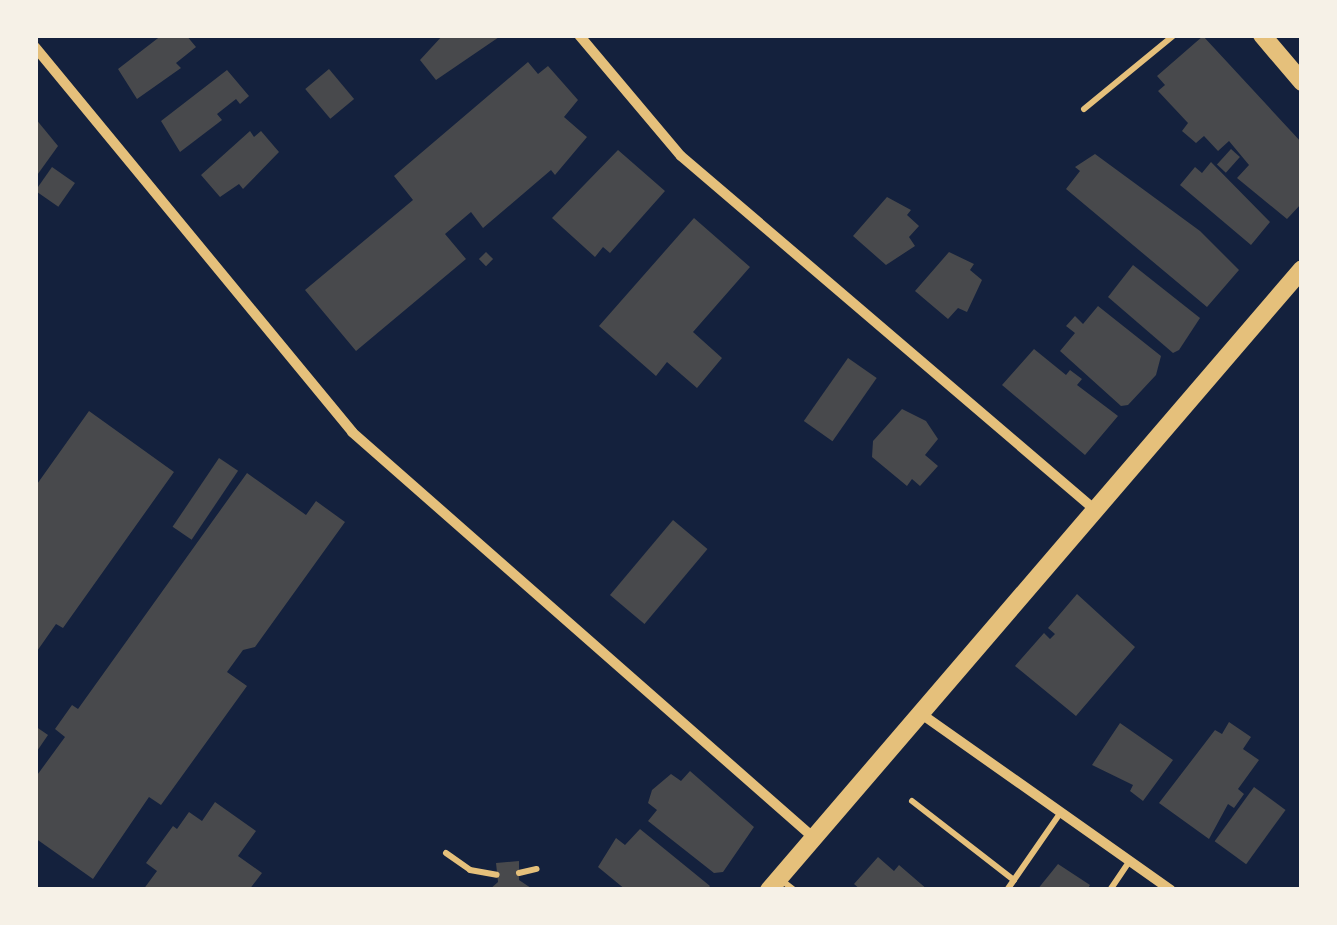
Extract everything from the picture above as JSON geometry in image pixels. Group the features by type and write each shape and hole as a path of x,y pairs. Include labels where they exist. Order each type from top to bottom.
{"main road":[{"path":"1262,35 1302,82"},
{"path":"781,886 814,838 920,712 1302,270"}],"street":[{"path":"579,35 681,156 1094,509"},
{"path":"35,47 352,432 814,838"},
{"path":"920,712 1172,890"}],"lane":[{"path":"1084,109 1174,35"},
{"path":"912,801 1014,880"},
{"path":"1007,890 1061,812"},
{"path":"446,853 470,870 497,874"},
{"path":"1110,890 1130,861"},
{"path":"519,873 537,869"}],"building":[{"path":"162,35 186,35 196,47 176,63 181,68 137,99 118,69"},
{"path":"443,35 502,35 436,80 420,60"},
{"path":"1203,36 1302,143 1302,203 1287,219 1237,178 1249,165 1229,141 1218,151 1204,136 1196,143 1182,131 1188,123 1158,91 1165,85 1157,76"},
{"path":"528,62 538,74 548,66 578,100 564,117 587,137 555,175 551,170 483,228 471,212 445,234 466,259 356,351 305,290 413,200 394,176"},
{"path":"329,69 354,99 330,119 305,89"},
{"path":"227,70 249,96 240,104 236,99 217,114 222,120 180,152 161,121"},
{"path":"35,118 58,146 35,178"},
{"path":"250,131 254,137 261,131 279,152 243,189 239,184 220,197 201,175"},
{"path":"1231,149 1240,157 1226,173 1217,165"},
{"path":"618,150 665,191 610,253 603,247 595,257 552,218"},
{"path":"1095,154 1200,231 1239,270 1207,307 1066,189 1080,171 1075,167"},
{"path":"1211,162 1270,222 1251,245 1180,185 1195,167 1202,173"},
{"path":"52,167 75,183 58,207 35,191"},
{"path":"887,197 911,210 907,215 919,226 909,237 915,246 886,265 853,236"},
{"path":"694,218 750,267 693,332 722,358 697,388 667,362 656,376 599,326"},
{"path":"486,252 493,259 486,266 479,259"},
{"path":"949,252 974,264 970,270 982,280 967,312 958,308 948,319 915,291"},
{"path":"1133,265 1200,318 1173,353 1108,297"},
{"path":"1098,306 1161,356 1156,375 1128,405 1121,406 1060,351 1075,333 1066,326 1075,316 1083,324"},
{"path":"1034,349 1066,375 1070,370 1082,379 1077,385 1118,416 1085,455 1002,385"},
{"path":"848,358 877,378 833,441 804,421"},
{"path":"902,409 926,421 938,439 925,455 938,466 920,486 912,479 907,486 872,457 873,441"},
{"path":"89,411 174,472 63,628 56,624 35,654 35,487"},
{"path":"219,458 238,471 192,540 173,527"},
{"path":"247,473 306,515 316,501 345,522 255,647 243,650 227,672 247,686 161,805 149,797 93,879 35,838 35,778 65,737 55,729 72,705 78,709"},
{"path":"673,520 707,549 644,624 610,595"},
{"path":"1077,594 1135,647 1076,716 1015,666 1044,633 1050,639 1055,634 1048,628"},
{"path":"1229,722 1251,737 1243,749 1259,760 1238,789 1244,794 1234,808 1228,804 1209,839 1159,803 1215,730 1222,734"},
{"path":"1120,723 1173,760 1143,801 1130,791 1133,785 1092,765"},
{"path":"35,726 48,735 35,754"},
{"path":"690,771 754,827 723,872 714,873 648,821 657,810 648,803 652,790 671,774 681,781"},
{"path":"1254,787 1286,810 1246,864 1215,841"},
{"path":"215,802 256,831 238,856 262,873 249,890 143,890 157,871 146,863 173,826 177,829 189,812 202,821"},
{"path":"640,829 710,886 707,890 626,890 598,867 616,838 625,845"},
{"path":"878,857 894,871 899,865 928,890 861,890 854,884"},
{"path":"519,861 519,880 534,890 489,890 498,882 496,863"},
{"path":"1058,864 1090,885 1087,890 1037,890"}]}
